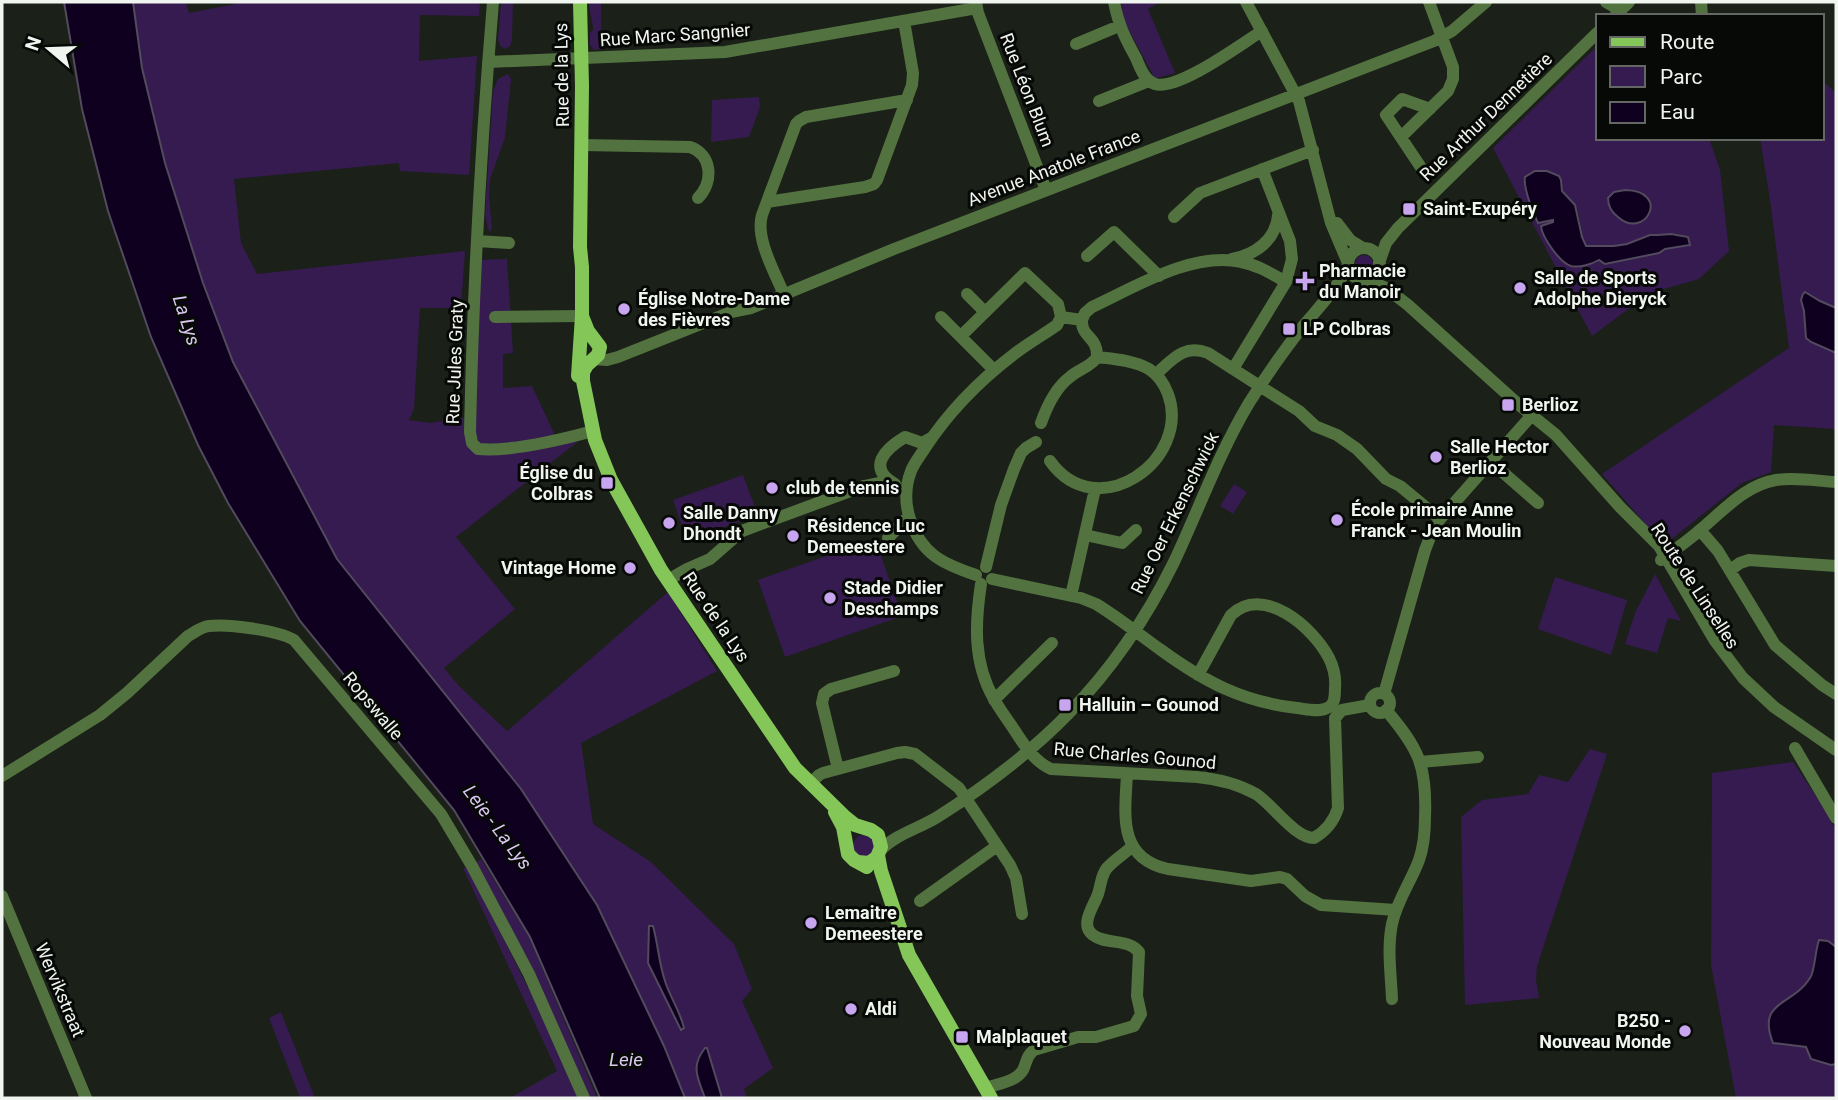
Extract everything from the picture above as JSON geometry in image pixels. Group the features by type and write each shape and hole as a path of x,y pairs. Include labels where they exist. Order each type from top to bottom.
{"main road":[{"name":"Rue de la Lys","path":"580,2 582,316 579,379 593,431 609,475 668,580 792,763 850,822 870,830"},
{"path":"582,316 588,331 598,342 599,354 593,359 584,358 579,347 586,338 598,342"},
{"name":"Rue de la Lys","path":"585,398 583,372 593,359"},
{"name":"Rue de la Lys","path":"829,803 843,827 846,845"},
{"path":"889,895 874,874 849,856 846,845 848,838 858,829 870,830 880,841 880,871 889,895 907,951 988,1093"},
{"path":"858,862 871,862 879,853"}],"street":[{"name":"Rue Jules Graty","path":"493,2 477,241 471,379 472,443 481,449 533,445 593,431"},
{"path":"1114,2 1119,26 1144,75 1149,81 1161,85 1182,79 1262,32"},
{"path":"1246,2 1296,94 1331,223 1352,274 1363,279 1375,274 1379,265 1374,252 1352,242 1345,235 1327,204"},
{"path":"1401,138 1450,89 1454,77 1453,67 1429,2"},
{"name":"Avenue Anatole France","path":"593,359 607,360 731,312 751,308 831,274 1441,37 1459,26 1486,2"},
{"path":"1606,2 1621,9"},
{"name":"Rue Marc Sangnier","path":"582,59 725,52 904,21 977,5"},
{"name":"Rue Léon Blum","path":"977,5 1046,190"},
{"path":"767,202 874,184 912,85 913,73 904,21"},
{"path":"1076,44 1119,26"},
{"name":"Rue Arthur Dennetière","path":"1365,248 1398,228 1596,34"},
{"path":"488,62 582,59"},
{"path":"1099,101 1149,81"},
{"path":"1422,169 1386,115 1402,99 1430,109"},
{"path":"784,295 760,234 760,221 799,121 807,117 907,100"},
{"path":"582,145 690,147 697,150 706,159 708,167 708,184 698,198"},
{"path":"1174,217 1200,193 1313,150"},
{"path":"1233,369 1286,282 1291,267 1290,241 1262,169"},
{"path":"1228,260 1249,254 1270,239 1276,228 1278,212"},
{"name":"Rue Arthur Dennetière","path":"1379,265 1384,247 1398,228"},
{"path":"1087,256 1114,232 1159,276"},
{"path":"477,241 509,243"},
{"path":"1348,264 1353,253 1365,248"},
{"path":"1029,751 994,700 984,675 977,645 976,618 1001,505 1021,453 1038,432 1047,407 1059,388 1071,376 1093,363 1097,357 1095,344 1083,330 1082,320 1085,313 1092,307 1159,276 1194,263 1228,260 1253,265 1286,282"},
{"name":"Rue Oer Erkenschwick","path":"879,853 886,845 933,820 995,779 1029,751 1082,699 1110,665 1166,578 1228,443 1260,386 1342,277 1348,264"},
{"name":"Route de Linselles","path":"1379,265 1384,276 1408,305"},
{"path":"668,580 710,559 742,531 864,486 883,482 904,484 932,438 957,406 994,370 1057,325 1061,317 1058,304 1025,272 961,336"},
{"name":"Rue Oer Erkenschwick","path":"1323,303 1342,286 1363,279"},
{"name":"Route de Linselles","path":"1363,279 1386,288 1408,305 1556,435 1663,558 1709,631 1743,678 1780,712 1836,750"},
{"path":"967,294 985,312"},
{"path":"495,317 582,316"},
{"path":"941,317 994,370"},
{"path":"1061,317 1082,320"},
{"path":"598,342 612,354 627,353"},
{"path":"1156,373 1179,354 1190,350 1208,353 1301,413 1315,426 1332,432 1355,448 1386,479 1400,486 1440,519"},
{"path":"1038,432 1048,457 1066,478 1079,485 1095,489 1118,485 1132,480 1153,463 1166,442 1170,427 1171,410 1164,386 1156,373 1137,363 1097,357"},
{"path":"1384,694 1433,528 1532,415"},
{"path":"864,486 874,478 881,459 901,439 908,437 923,443 932,438"},
{"path":"914,439 921,449 920,456"},
{"path":"1491,461 1538,502"},
{"path":"879,469 903,491 921,542 936,558 949,565 1096,604 1198,675 1234,693 1273,705 1316,710 1327,708 1334,702 1334,671 1322,647 1293,619 1277,608 1262,603 1248,604 1231,615 1198,675"},
{"path":"888,538 908,509 909,478"},
{"path":"1663,558 1745,492 1770,481 1790,479 1836,482"},
{"path":"1071,596 1095,489"},
{"path":"1085,535 1122,543 1136,530"},
{"path":"1700,530 1718,551 1775,645 1836,694"},
{"name":"Route de Linselles","path":"1663,558 1710,644 1749,693 1767,710 1836,757"},
{"path":"1730,570 1749,560 1836,566"},
{"name":"Ropswalle","path":"2,776 100,715 197,630 208,626 229,626 273,632 294,640 440,814 472,866 528,974 584,1098"},
{"path":"994,700 1052,643"},
{"path":"838,769 822,703 824,694 831,689 894,671"},
{"path":"1384,694 1389,701 1386,710 1373,710 1370,705 1373,695 1384,694"},
{"name":"Rue Charles Gounod","path":"1029,751 1051,769 1209,778 1240,786 1264,800 1297,831 1310,838 1318,836 1327,828 1338,808 1335,718 1342,710 1370,705"},
{"path":"1386,710 1411,742 1420,762 1425,788 1423,844 1418,863 1396,910 1391,935 1392,999"},
{"path":"1795,748 1833,803 1836,818"},
{"path":"810,784 819,775 897,753 910,752 920,756 953,783 997,846 1013,871 1022,914"},
{"path":"1420,762 1478,757"},
{"path":"1127,774 1125,825 1128,838 1147,860 1165,868 1251,881 1283,877 1305,896 1321,905 1396,910"},
{"name":"Rue Oer Erkenschwick","path":"870,830 892,834 914,830"},
{"path":"920,901 997,846"},
{"path":"988,1093 1020,1074 1032,1050 1078,1037 1094,1037 1127,1029 1134,1026 1139,1019 1139,951 1129,944 1097,937 1087,926 1087,919 1105,871 1133,846"},
{"name":"Wervikstraat","path":"2,895 86,1098"}],"green space":[{"path":"133,2 186,2 189,13 246,2 480,2 479,16 420,15 419,61 477,56 469,175 400,171 399,163 234,179 241,243 257,274 465,251 461,308 420,308 414,409 409,420 430,423 475,416 480,260 507,259 513,353 503,354 503,388 532,386 559,444 580,440 456,537 515,609 444,668 459,686 507,731 668,592 717,671 581,743 593,824 651,862 734,944 752,989 742,1001 773,1068 744,1089 747,1098 722,1098 706,1048 698,1061 696,1072 705,1098 685,1098 664,1046 597,905 521,789 337,559 233,362 216,321 165,163 142,68","holes":["649,926 653,926 663,975 678,1009 681,1029 648,963"]},
{"path":"501,2 513,2 512,40 510,46 505,49 500,46 498,39"},
{"path":"589,2 601,2 601,49 594,50 590,45 590,33 593,30"},
{"path":"1121,2 1160,2 1148,9 1175,73 1154,77 1124,21"},
{"path":"1594,49 1596,140 1710,140 1720,170 1729,251 1699,279 1650,293 1592,336 1493,148","holes":["1538,170 1551,172 1561,180 1563,191 1573,201 1586,246 1614,246 1642,238 1690,244 1605,264 1599,260 1593,264 1561,259 1549,244 1541,226 1553,222 1553,219 1542,222 1535,219 1524,183 1527,175","1633,190 1646,196 1650,202 1621,220 1614,213 1614,192"]},
{"path":"508,74 511,79 505,138 490,179 492,229 489,232 485,215 493,91 498,79"},
{"path":"1824,82 1836,93 1836,429 1774,425 1771,472 1742,483 1664,545 1602,474 1789,348 1760,140 1824,140"},
{"path":"759,97 760,107 749,137 711,142 712,100"},
{"path":"1360,255 1368,255 1373,264 1371,271 1360,273 1355,268 1355,260"},
{"path":"743,475 758,515 687,540 673,500"},
{"path":"1234,484 1247,492 1233,514 1220,506"},
{"name":"Stade Didier Deschamps","path":"875,539 902,616 785,657 758,580"},
{"path":"1655,574 1681,621 1668,618 1657,653 1625,644 1635,613"},
{"path":"1555,577 1627,600 1611,655 1538,629"},
{"path":"1590,749 1607,754 1537,966 1539,998 1465,1005 1461,817 1482,800 1528,794 1539,775 1568,782"},
{"path":"1793,762 1836,830 1836,1098 1736,1098 1711,965 1712,773"},
{"path":"864,835 872,838 875,846 872,854 864,857 856,854 853,846 856,838"},
{"path":"481,859 529,937 597,1098 510,1098 557,1071 463,868 468,867 528,988 538,984 475,863"},
{"path":"281,1012 315,1098 300,1098 269,1018"}],"water":[{"name":"Leie","path":"64,2 133,2 142,68 165,163 203,283 233,362 337,559 521,789 597,905 664,1046 685,1098 600,1098 530,937 454,810 300,621 228,503 198,445 151,337 108,211 82,109"},
{"path":"1535,171 1547,171 1559,176 1562,191 1575,205 1586,246 1614,246 1650,235 1671,234 1688,237 1690,245 1605,264 1599,260 1586,265 1571,266 1557,255 1542,231 1541,226 1553,220 1538,223 1531,207 1525,177"},
{"path":"1614,192 1639,192 1648,198 1651,205 1649,213 1637,223 1628,223 1618,217 1609,206 1608,198"},
{"path":"1805,292 1836,308 1836,353 1806,338 1801,300"},
{"path":"649,926 653,926 663,974 684,1028 681,1030 648,963"},
{"path":"1819,940 1828,941 1836,947 1836,1064 1831,1065 1811,1059 1806,1047 1773,1043 1769,1029 1769,1019 1773,1011 1810,978"},
{"path":"705,1048 722,1098 705,1098 700,1084 697,1067"}],"place":[{"name":"Saint-Exupéry","path":"1409,209"},
{"name":"Pharmacie du Manoir","path":"1305,281"},
{"name":"Salle de Sports Adolphe Dieryck","path":"1520,288"},
{"name":"Église Notre-Dame des Fièvres","path":"624,309"},
{"name":"LP Colbras","path":"1289,329"},
{"name":"Berlioz","path":"1508,405"},
{"name":"Salle Hector Berlioz","path":"1436,457"},
{"name":"Église du Colbras","path":"607,483"},
{"name":"club de tennis","path":"772,488"},
{"name":"École primaire Anne Franck - Jean Moulin","path":"1337,520"},
{"name":"Salle Danny Dhondt","path":"669,523"},
{"name":"Résidence Luc Demeestere","path":"793,536"},
{"name":"Vintage Home","path":"630,568"},
{"name":"Stade Didier Deschamps","path":"830,598"},
{"name":"Halluin – Gounod","path":"1065,705"},
{"name":"Lemaitre Demeestere","path":"811,923"},
{"name":"Aldi","path":"851,1009"},
{"name":"B250 - Nouveau Monde","path":"1685,1031"},
{"name":"Malplaquet","path":"962,1037"}],"water label":[{"name":"La Lys","path":"187,320"},
{"name":"Leie - La Lys","path":"498,827"}]}
